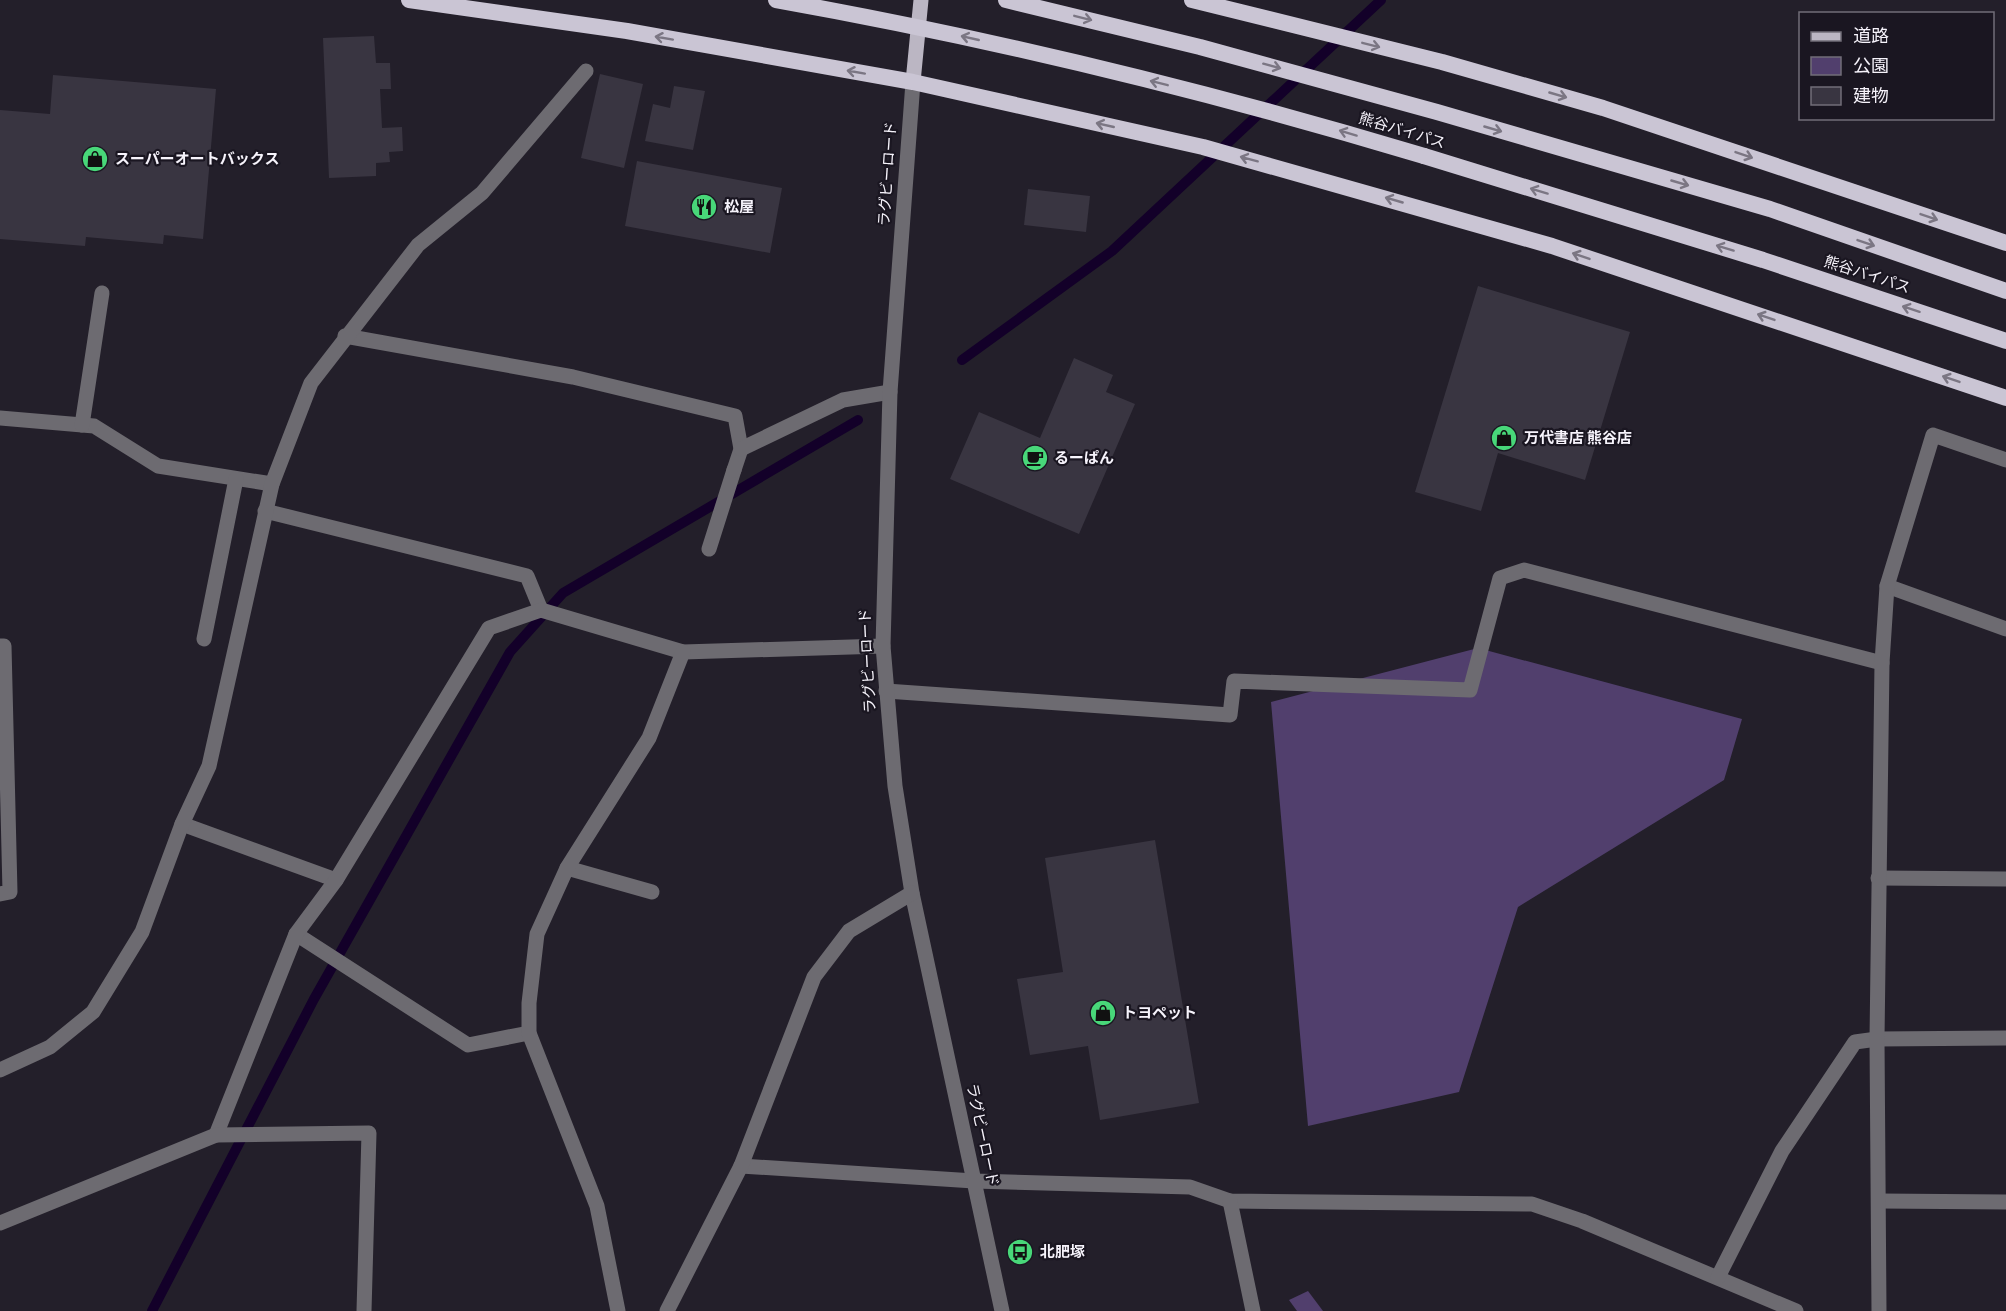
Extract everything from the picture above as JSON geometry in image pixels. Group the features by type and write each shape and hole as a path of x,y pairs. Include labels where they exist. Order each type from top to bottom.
{"highway":[{"path":"409,0 627,31 913,82 1203,147 1552,246 2006,398"},
{"name":"熊谷バイパス","path":"776,0 887,20 1037,53 1311,122 1763,260 2006,341"},
{"name":"熊谷バイパス","path":"1006,0 1200,47 1437,112 1770,209 2006,291"},
{"path":"1192,0 1442,62 1602,108 2006,243"}],"main road":[{"name":"ラグビーロード","path":"913,82 921,0"}],"street":[{"path":"0,1070 50,1047 93,1012 142,932 182,824 209,766 272,484 311,383 345,336 418,245 482,193 586,71"},
{"name":"ラグビーロード","path":"913,82 890,392 883,646 886,690 895,786 912,892 1002,1311"},
{"path":"82,424 102,293"},
{"path":"345,336 573,377 735,416 741,449 709,549"},
{"path":"741,449 843,400 890,392"},
{"path":"0,418 94,426 158,466 272,484"},
{"path":"1879,1311 1878,878 1882,663 1887,586 1933,435 2006,460"},
{"path":"204,639 236,479"},
{"path":"265,511 527,576 542,610"},
{"path":"886,690 1230,715 1234,681 1470,690 1500,578 1524,570 1882,663"},
{"path":"1887,586 2006,629"},
{"path":"217,1135 296,934 336,879 489,628 542,610 683,652 883,646"},
{"path":"0,646 4,646 10,892 0,894"},
{"path":"618,1311 597,1206 529,1033 529,1003 537,934 567,868 650,738 683,652"},
{"path":"182,824 336,879"},
{"path":"567,868 652,892"},
{"path":"1878,878 2006,879"},
{"path":"667,1311 741,1166 814,977 849,931 912,892"},
{"path":"296,934 468,1045 529,1033"},
{"path":"1719,1276 1782,1151 1856,1042 1877,1039 2006,1038"},
{"path":"0,1223 217,1135 369,1133 364,1311"},
{"path":"741,1166 974,1181 1190,1187 1230,1201 1532,1204 1582,1221 1719,1276 1796,1311"},
{"path":"1230,1201 1253,1311"},
{"path":"1880,1201 2006,1202"}],"green space":[{"path":"1478,648 1742,719 1724,780 1518,907 1459,1092 1308,1126 1271,702"},
{"path":"1308,1291 1323,1311 1297,1311 1289,1300"}],"building":[{"path":"374,36 376,63 390,63 391,89 380,89 382,128 402,127 403,151 389,152 390,162 376,163 376,176 329,178 323,38"},
{"path":"600,74 643,84 624,168 581,158"},
{"path":"53,75 216,89 203,239 164,235 163,244 86,237 85,246 0,239 0,110 50,114"},
{"path":"674,86 705,91 693,150 645,141 653,104 670,108"},
{"name":"松屋","path":"637,161 782,188 770,253 625,226"},
{"path":"1028,189 1090,196 1086,232 1024,225"},
{"path":"1478,286 1630,332 1585,480 1498,453 1481,511 1415,492"},
{"name":"るーぱん","path":"1074,358 1113,375 1106,392 1135,404 1079,534 950,479 979,412 1040,438"},
{"name":"トヨペット","path":"1155,840 1199,1103 1100,1120 1088,1046 1030,1055 1017,979 1063,972 1045,858"}],"waterway":[{"path":"962,360 1112,251 1381,0"},
{"path":"152,1311 314,999 510,652 563,593 858,420"}],"place":[{"name":"スーパーオートバックス","path":"95,159"},
{"name":"松屋","path":"704,207"},
{"name":"万代書店 熊谷店","path":"1504,438"},
{"name":"るーぱん","path":"1035,458"},
{"name":"トヨペット","path":"1103,1013"},
{"name":"北肥塚","path":"1020,1252"}]}
